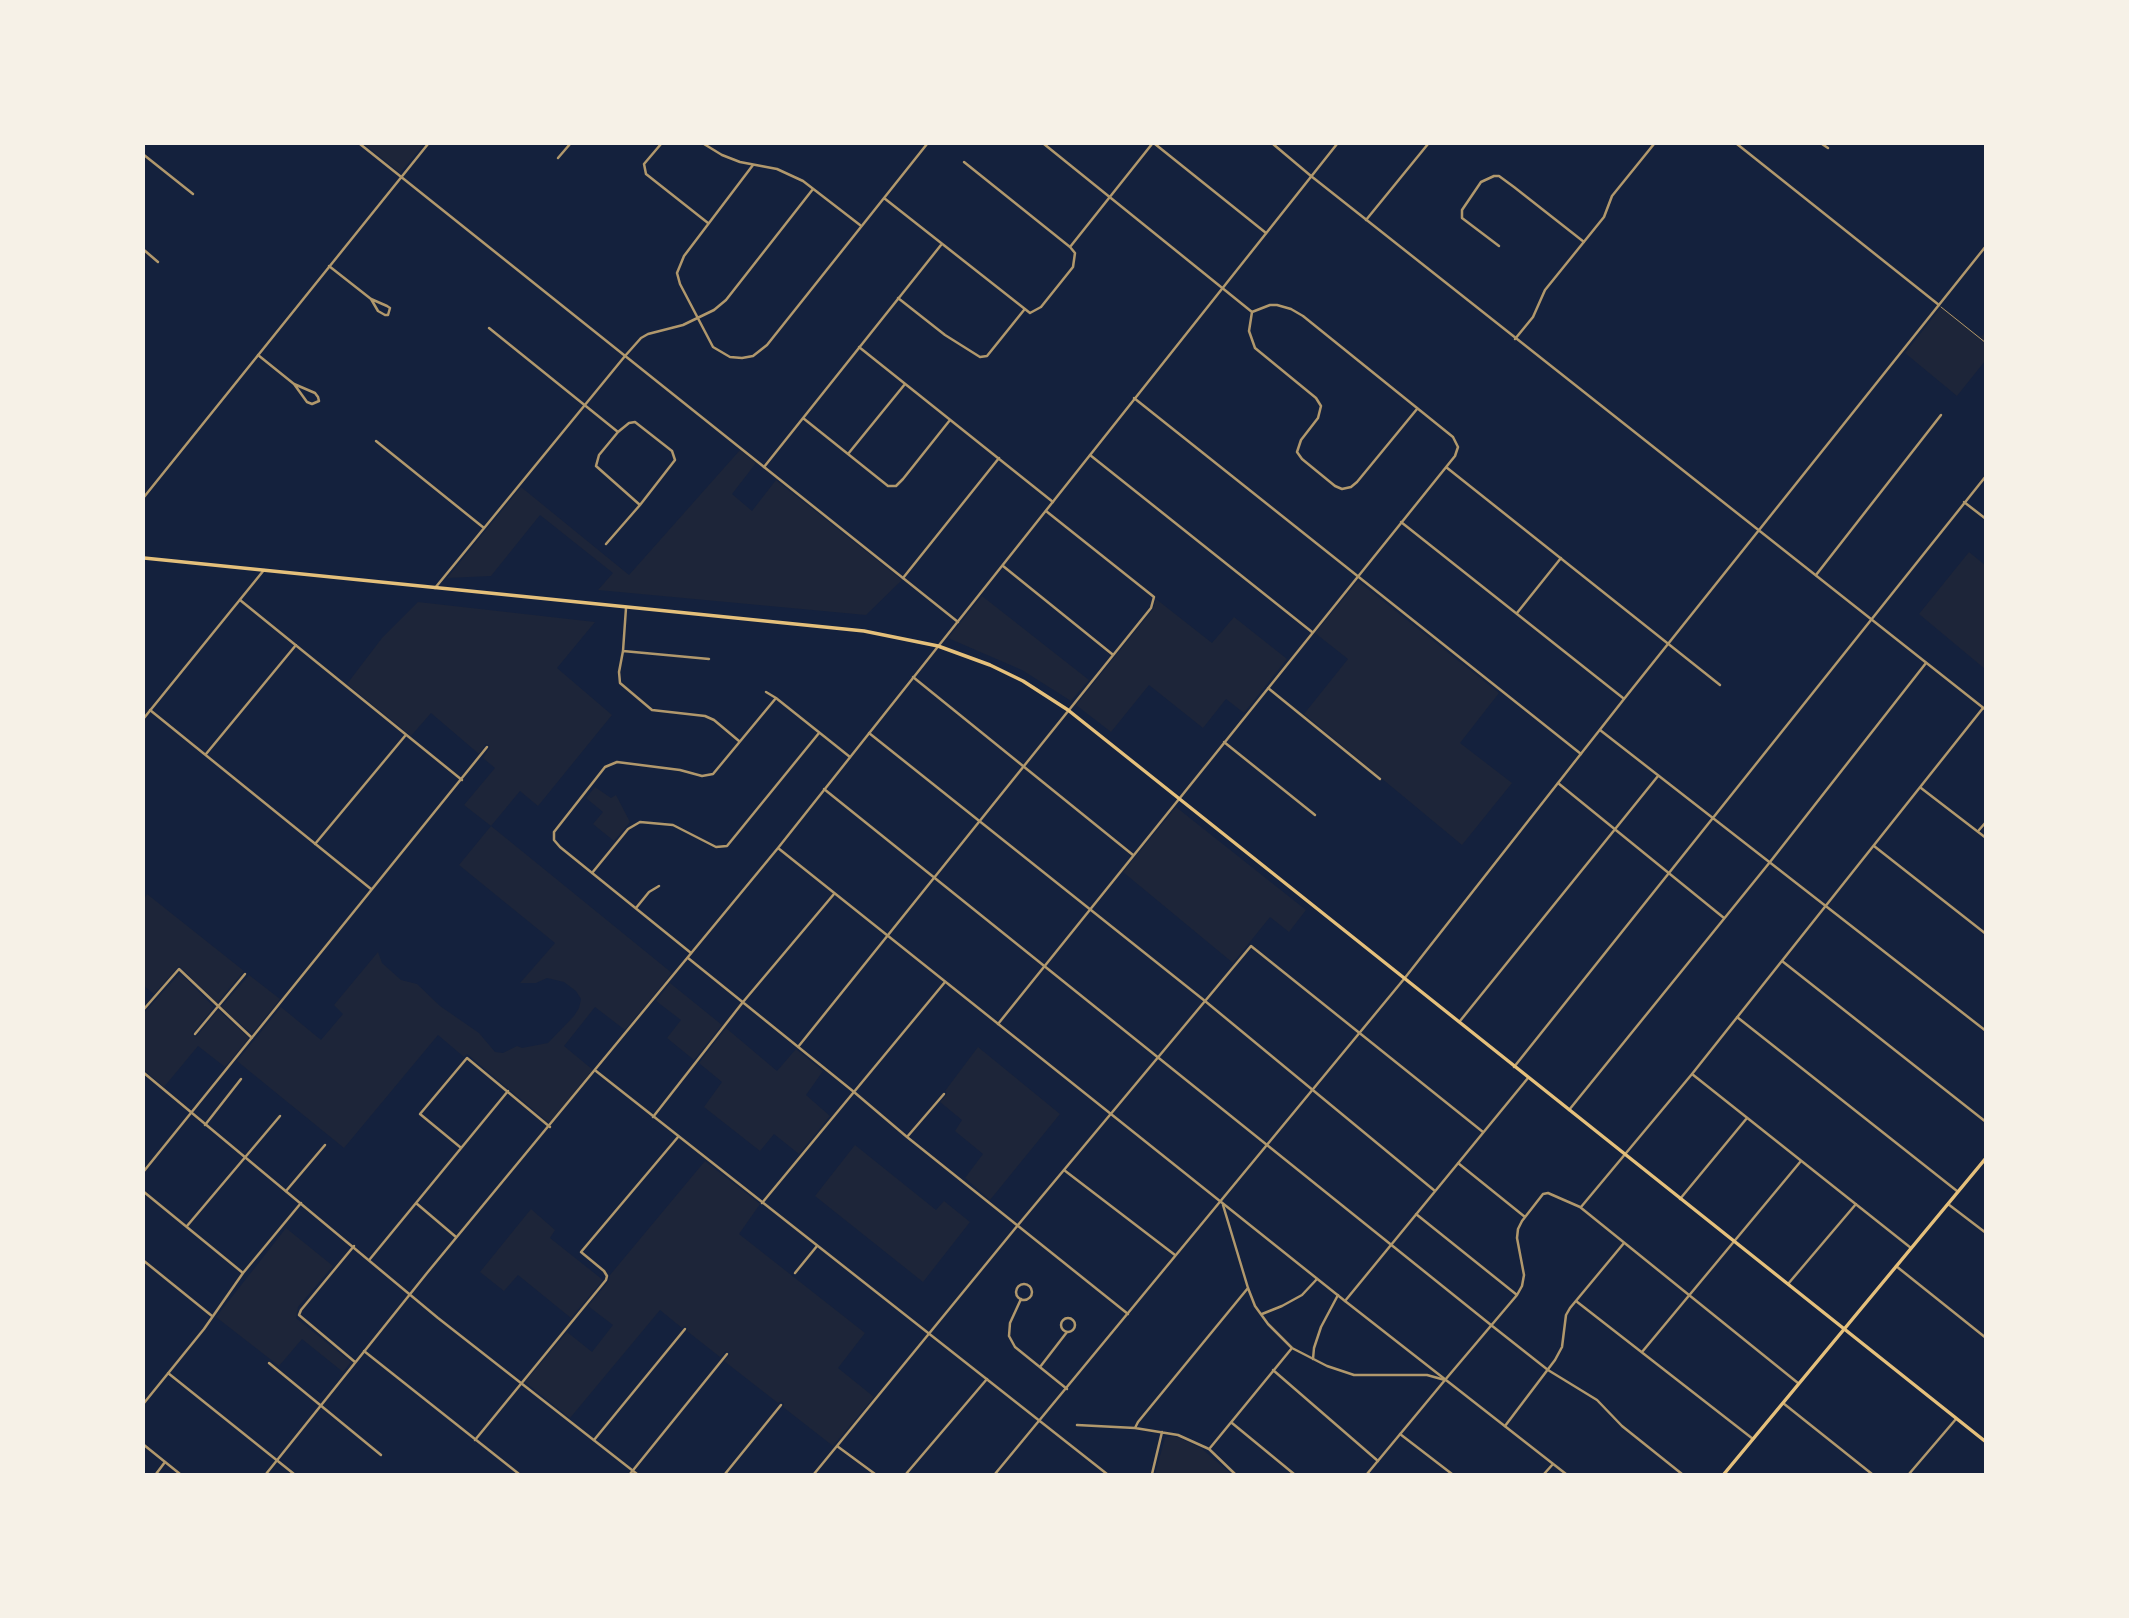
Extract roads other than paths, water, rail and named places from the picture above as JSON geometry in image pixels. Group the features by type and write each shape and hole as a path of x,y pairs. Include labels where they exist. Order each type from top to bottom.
{"main road":[{"path":"144,558 863,631 938,646 973,657 1006,673 1068,710 1986,1443"},
{"path":"1724,1475 1986,1158"}],"street":[{"path":"360,144 958,622"},
{"path":"144,497 428,144"},
{"path":"558,158 569,144"},
{"path":"661,144 645,164 646,174 708,224"},
{"path":"704,144 722,155 777,169 803,181 860,226"},
{"path":"753,165 684,256 677,274 713,347 730,357 753,356 767,345 927,144"},
{"path":"1044,144 1252,312"},
{"path":"1070,247 1154,144 1266,233"},
{"path":"1273,144 1366,221 1984,709 1692,1074 1580,1208"},
{"path":"265,1475 411,1293 778,848 1336,144"},
{"path":"1366,221 1427,144"},
{"path":"1515,339 1533,317 1545,290 1604,217 1612,196 1654,144"},
{"path":"1737,144 1940,305"},
{"path":"1822,144 1828,148"},
{"path":"144,155 193,194"},
{"path":"884,198 1030,313 1041,307 1073,267 1075,253 964,162"},
{"path":"1499,246 1462,218 1462,210 1481,182 1494,176 1506,181 1584,242"},
{"path":"435,587 641,338 683,325 713,310 726,300 813,189"},
{"path":"764,467 942,244"},
{"path":"995,1475 1404,979 1986,246"},
{"path":"144,250 158,262"},
{"path":"329,266 370,299 390,308 388,315 381,314 370,299"},
{"path":"898,298 980,357 987,356 1024,310"},
{"path":"998,1024 1455,456 1458,447 1453,437 1303,316 1283,306 1269,305 1252,312"},
{"path":"1252,312 1248,331 1255,348 1316,398 1321,406 1318,418 1301,440 1297,452 1335,486 1342,489 1357,482 1417,408"},
{"path":"489,328 618,432"},
{"path":"859,347 1053,502"},
{"path":"258,355 294,384 307,402 312,404 319,401 315,393 294,384"},
{"path":"848,454 905,384"},
{"path":"1134,398 1581,754"},
{"path":"1816,575 1941,415"},
{"path":"803,418 888,486 896,486 903,479 950,420"},
{"path":"606,544 640,505 672,465 675,456 639,424 629,423 599,455 596,466 640,505"},
{"path":"376,441 484,528"},
{"path":"1090,455 1312,632"},
{"path":"903,578 999,458"},
{"path":"1446,467 1720,685"},
{"path":"1514,1067 1986,476"},
{"path":"1964,502 1986,519"},
{"path":"798,1046 1151,608 1154,597 1046,511"},
{"path":"1401,522 1624,699"},
{"path":"1517,614 1561,558"},
{"path":"1003,566 1113,654"},
{"path":"144,718 264,570"},
{"path":"240,600 462,780"},
{"path":"626,607 623,651 618,672 620,683 652,710 705,716 714,720 739,741"},
{"path":"206,754 296,645"},
{"path":"623,651 709,659"},
{"path":"1569,1110 1770,862 1926,663"},
{"path":"913,677 1133,855"},
{"path":"1268,688 1380,779"},
{"path":"766,692 849,757"},
{"path":"691,953 554,840 554,832 605,767 617,762 680,770 702,776 713,774 776,698"},
{"path":"150,710 372,890"},
{"path":"1600,730 1986,1031"},
{"path":"592,873 628,828 640,822 673,825 716,847 727,846 819,733"},
{"path":"869,733 1205,1001 1435,1191"},
{"path":"315,844 406,735"},
{"path":"1224,743 1315,815"},
{"path":"144,1169 487,747"},
{"path":"1459,1023 1658,776"},
{"path":"1558,783 1725,918"},
{"path":"1920,788 1986,838"},
{"path":"824,789 1491,1325 1548,1370 1597,1400 1622,1426 1682,1475"},
{"path":"1978,832 1986,822"},
{"path":"1874,846 1986,934"},
{"path":"778,848 1566,1475"},
{"path":"636,908 649,892 659,886"},
{"path":"653,1116 743,1002 834,894"},
{"path":"814,1475 1251,946 1483,1132"},
{"path":"688,958 1128,1314"},
{"path":"1782,961 1986,1122"},
{"path":"144,1009 179,969 253,1038"},
{"path":"195,1034 245,974"},
{"path":"762,1203 946,982"},
{"path":"1737,1017 1958,1191"},
{"path":"460,1147 420,1114 467,1058 550,1127"},
{"path":"596,1071 1107,1475"},
{"path":"144,1073 438,1318 633,1474 727,1354"},
{"path":"1692,1074 1911,1248"},
{"path":"1345,1301 1528,1078"},
{"path":"205,1125 241,1079"},
{"path":"370,1259 508,1091"},
{"path":"906,1137 944,1094"},
{"path":"187,1226 280,1116"},
{"path":"1680,1199 1747,1118"},
{"path":"475,1440 606,1280 607,1276 581,1252 678,1137"},
{"path":"286,1191 325,1145"},
{"path":"1642,1352 1802,1161"},
{"path":"1458,1163 1525,1217"},
{"path":"1064,1170 1176,1256"},
{"path":"144,1192 243,1273"},
{"path":"1367,1475 1517,1295 1524,1275 1517,1238 1518,1229 1543,1194 1553,1194 1580,1208 1798,1384"},
{"path":"1222,1202 1248,1287 1261,1314 1292,1348 1354,1375 1427,1375 1445,1380"},
{"path":"144,1403 243,1273 301,1203"},
{"path":"416,1203 457,1238"},
{"path":"1948,1203 1986,1233"},
{"path":"1787,1284 1856,1204"},
{"path":"1416,1214 1517,1295"},
{"path":"1504,1426 1548,1370 1562,1347 1566,1315 1624,1243"},
{"path":"796,1273 817,1246"},
{"path":"354,1247 299,1315 355,1363"},
{"path":"144,1261 212,1316"},
{"path":"1896,1266 1986,1338"},
{"path":"1261,1314 1282,1307 1302,1295 1317,1279"},
{"path":"1021,1285 1029,1285 1032,1292 1030,1297 1021,1299 1017,1293 1018,1288 1021,1285"},
{"path":"1135,1427 1248,1287"},
{"path":"1313,1359 1321,1327 1338,1295"},
{"path":"1021,1299 1010,1323 1009,1336 1015,1347 1067,1388"},
{"path":"1576,1301 1753,1439"},
{"path":"1040,1367 1067,1332 1073,1330 1072,1319 1068,1318 1063,1319 1060,1325 1067,1332"},
{"path":"593,1440 685,1329"},
{"path":"1209,1449 1292,1348"},
{"path":"364,1351 519,1475"},
{"path":"269,1363 381,1455"},
{"path":"1273,1370 1378,1461"},
{"path":"168,1373 293,1475"},
{"path":"906,1475 987,1379"},
{"path":"1783,1403 1872,1475"},
{"path":"725,1475 781,1405"},
{"path":"1909,1475 1956,1419"},
{"path":"1231,1422 1294,1475"},
{"path":"1077,1426 1135,1427 1178,1435 1209,1449 1235,1474"},
{"path":"1152,1475 1162,1432"},
{"path":"1400,1434 1452,1475"},
{"path":"144,1445 180,1475"},
{"path":"837,1446 875,1475"},
{"path":"156,1475 165,1462"},
{"path":"1544,1475 1553,1464"},
{"path":"1230,1475 1235,1474"}],"lane":[{"path":"1940,305 1986,343"}]}
